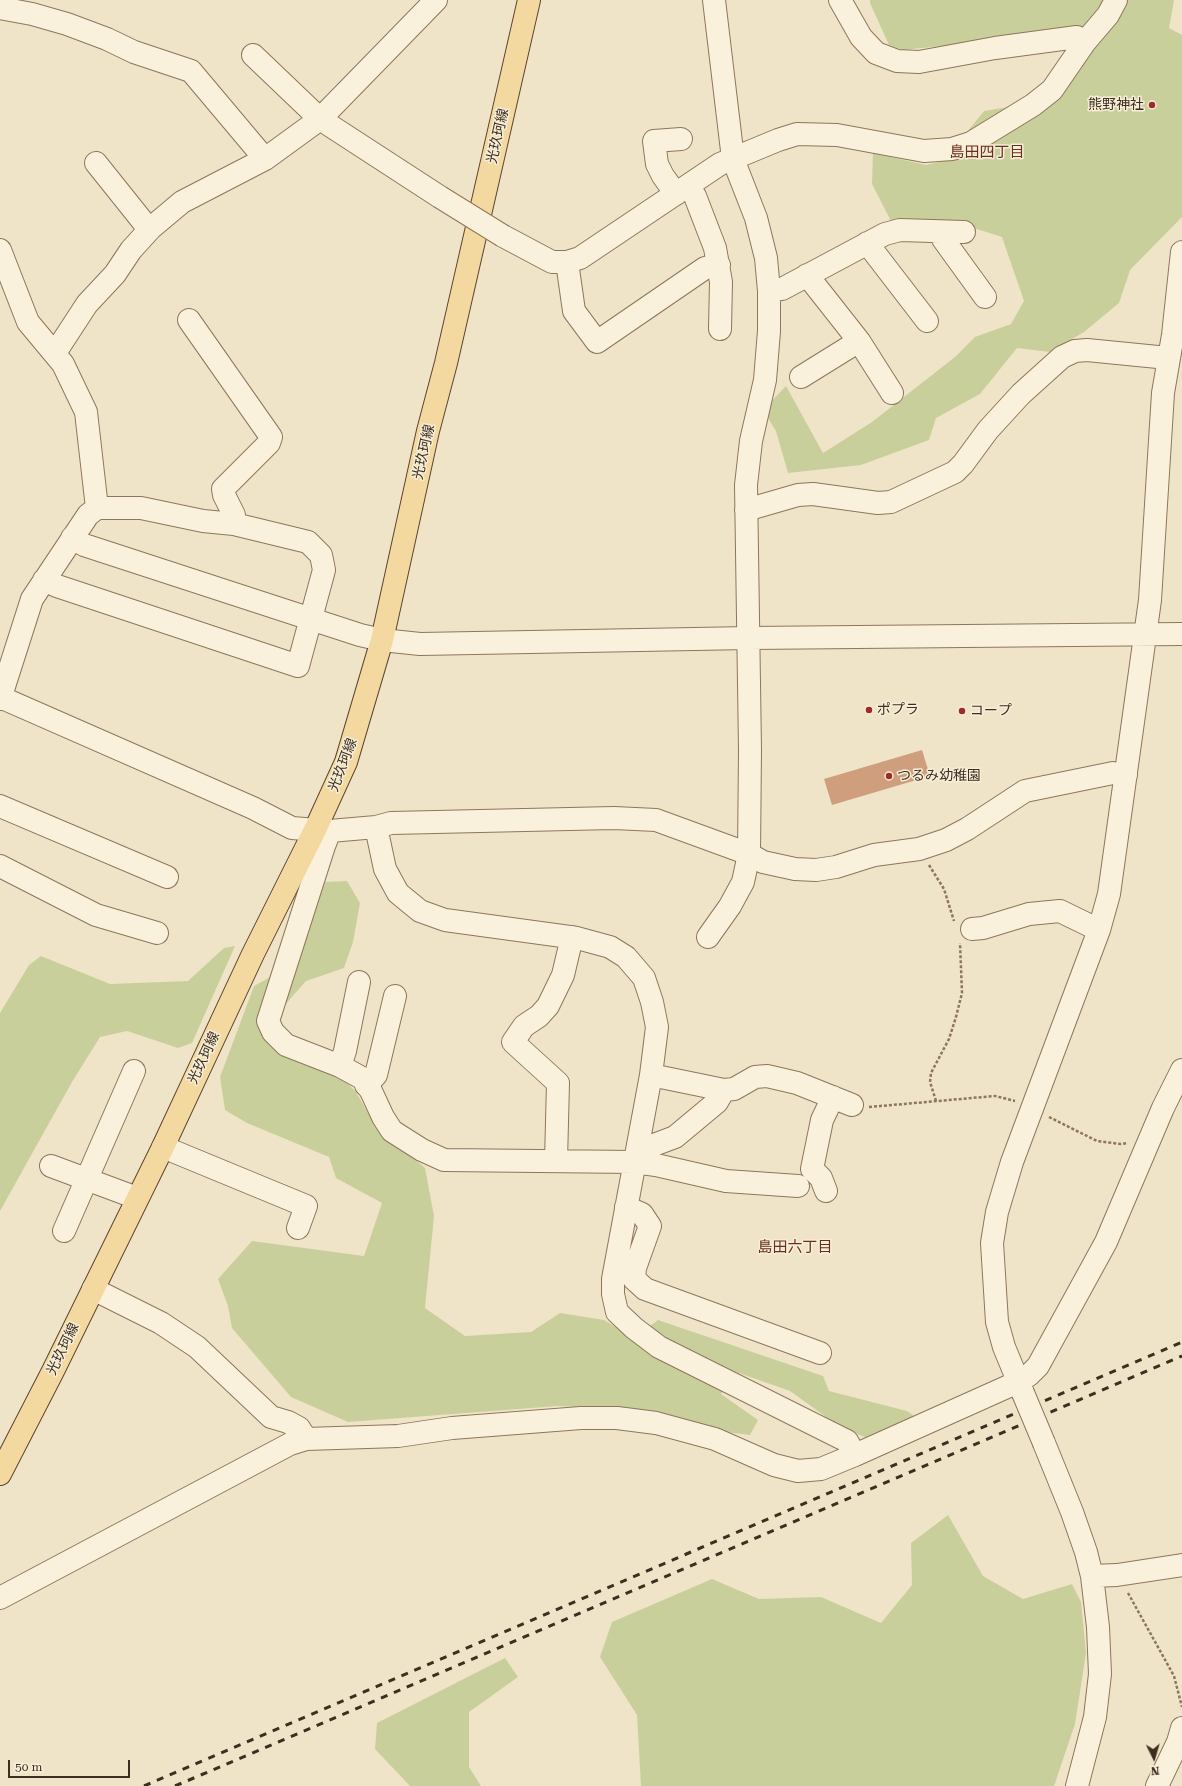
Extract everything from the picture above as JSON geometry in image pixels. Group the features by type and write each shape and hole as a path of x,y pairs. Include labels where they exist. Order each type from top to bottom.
{"main road":[{"name":"光玖珂線","path":"0,1474 163,1147 273,912 323,831 346,762 382,640 428,431 448,356 529,0"}],"street":[{"path":"56,353 87,304 115,274 131,250 151,228 182,202 265,159 320,119 436,0"},
{"path":"708,937 730,906 743,882 749,854 750,750 746,485 751,441 765,380 769,331 769,291 766,258 756,218 733,159 714,0"},
{"path":"840,0 861,37 876,53 897,61 919,62 995,48 1077,37 1085,42"},
{"path":"253,55 320,119 503,236 552,262 567,262 580,258 595,249 720,164 778,140 797,134 836,135 924,151 952,150 971,143 1033,105 1052,90 1085,42 1108,15 1116,0"},
{"path":"0,8 32,14 67,24 107,39 134,52 191,71 265,159"},
{"path":"682,139 654,141 657,164 663,176 681,190 695,196 715,248 721,282 720,330"},
{"path":"96,162 144,223 151,228"},
{"path":"769,291 782,289 885,234 900,230 964,232"},
{"path":"942,232 943,239 985,297"},
{"path":"867,243 927,321"},
{"path":"0,250 28,322 44,343 56,353 63,364 86,412 97,508"},
{"path":"1077,1786 1095,1717 1100,1674 1098,1627 1092,1576 1086,1552 1072,1512 1004,1347 997,1322 992,1242 997,1212 1003,1190 1099,930 1109,894 1150,600 1163,393 1173,335 1182,252"},
{"path":"567,262 574,311 597,342 705,268 719,265"},
{"path":"808,275 859,341 892,393"},
{"path":"188,320 271,437 269,443 223,489 224,495 234,515 234,524"},
{"path":"801,377 859,341"},
{"path":"746,510 798,495 813,494 878,504 891,502 955,472 963,464 988,430 1021,394 1062,357 1075,351 1087,350 1168,358"},
{"path":"44,580 57,586 298,666 312,620 324,570 321,555 308,542 234,524 203,521 141,508 97,508 88,515 44,580 32,599 0,698 253,808 292,828 323,831 376,827 391,823 614,818 656,820 749,854 763,862 788,868 816,870 836,867 874,856 919,848 946,840 967,829 1025,791 1113,773 1126,775"},
{"path":"72,538 84,545 360,635 382,640 420,644 749,638 1182,634"},
{"path":"0,806 167,877"},
{"path":"376,827 385,869 398,893 420,911 445,920 572,937 610,947 626,957 644,978 652,1002 657,1026 650,1075 613,1279 614,1302 617,1312 634,1328 659,1347 847,1441 855,1455"},
{"path":"323,831 324,846 268,1021 273,1032 286,1045 340,1066 362,1078 383,1118 392,1131 422,1150 444,1160 634,1162 656,1165 726,1181 798,1186"},
{"path":"0,866 96,915 156,933"},
{"path":"962,931 983,928 1028,914 1060,911 1099,930"},
{"path":"556,1161 558,1083 513,1042 524,1026 539,1016 548,1006 563,975 572,937"},
{"path":"340,1066 359,982"},
{"path":"366,1085 376,1075 395,996"},
{"path":"0,1598 290,1444 306,1439 398,1436 452,1428 581,1418 617,1418 656,1423 715,1439 774,1465 798,1471 821,1469 1021,1388 1038,1366 1106,1242 1163,1108 1182,1070"},
{"path":"64,1231 134,1072"},
{"path":"650,1075 724,1090 734,1089 755,1077 767,1076 797,1083 842,1101 822,1120 812,1169 821,1178 826,1192"},
{"path":"652,1146 675,1137 717,1102 724,1090"},
{"path":"163,1147 306,1206 298,1228"},
{"path":"51,1166 137,1198"},
{"path":"626,1207 642,1214 650,1226 634,1274 634,1279 645,1289 820,1353"},
{"path":"93,1289 161,1323 197,1347 271,1417 288,1422 299,1428 306,1439"},
{"path":"1092,1576 1117,1575 1182,1564"},
{"path":"1157,1786 1178,1742 1182,1728"}],"path":[{"path":"919,848 944,889 962,931 962,993 949,1039 931,1072 930,1082 936,1101"},
{"path":"842,1101 868,1107 995,1096 1033,1108 1064,1126 1097,1141 1121,1144 1150,1138"},
{"path":"1117,1575 1174,1676 1182,1707"}],"green space":[{"path":"870,0 1174,0 1169,28 1182,35 1182,217 1130,270 1119,303 1084,332 1050,352 1017,348 980,394 936,418 929,440 861,465 788,473 776,431 763,410 786,386 823,453 872,422 955,357 975,337 1011,324 1024,301 1002,237 955,222 893,225 872,184 873,153 926,165 964,156 967,132 984,111 1052,100 1090,55 1079,32 903,50 889,45"},
{"path":"347,881 360,903 353,942 344,968 306,981 277,1014 270,1039 340,1075 356,1092 375,1125 425,1168 434,1216 425,1308 465,1336 531,1332 560,1313 604,1320 634,1338 658,1320 823,1376 829,1391 907,1411 917,1418 867,1438 840,1427 790,1391 736,1372 721,1394 758,1420 750,1435 725,1432 648,1411 558,1406 348,1422 291,1397 232,1328 228,1306 218,1279 252,1241 364,1256 382,1203 336,1178 329,1157 247,1123 225,1110 220,1077 254,986 292,965 325,882"},
{"path":"235,946 192,1043 178,1048 127,1031 100,1037 72,1082 0,1211 0,1013 29,965 41,956 110,984 188,981 224,948"},
{"path":"948,1515 983,1576 1023,1599 1072,1584 1081,1602 1086,1653 1075,1724 1054,1786 641,1786 637,1715 600,1657 612,1622 712,1579 759,1599 821,1597 881,1623 912,1585 911,1543"},
{"path":"505,1658 518,1677 469,1712 469,1767 481,1786 410,1786 375,1749 377,1723"}],"building":[{"path":"922,750 930,776 832,805 824,779"}],"railway":[{"path":"144,1786 1182,1342"},
{"path":"175,1786 1182,1356"}],"place":[{"name":"熊野神社","path":"1152,105"},
{"name":"ポプラ","path":"869,710"},
{"name":"コープ","path":"962,711"},
{"name":"つるみ幼稚園","path":"889,776"}],"district":[{"name":"島田四丁目","path":"987,153"},
{"name":"島田六丁目","path":"795,1248"}]}
